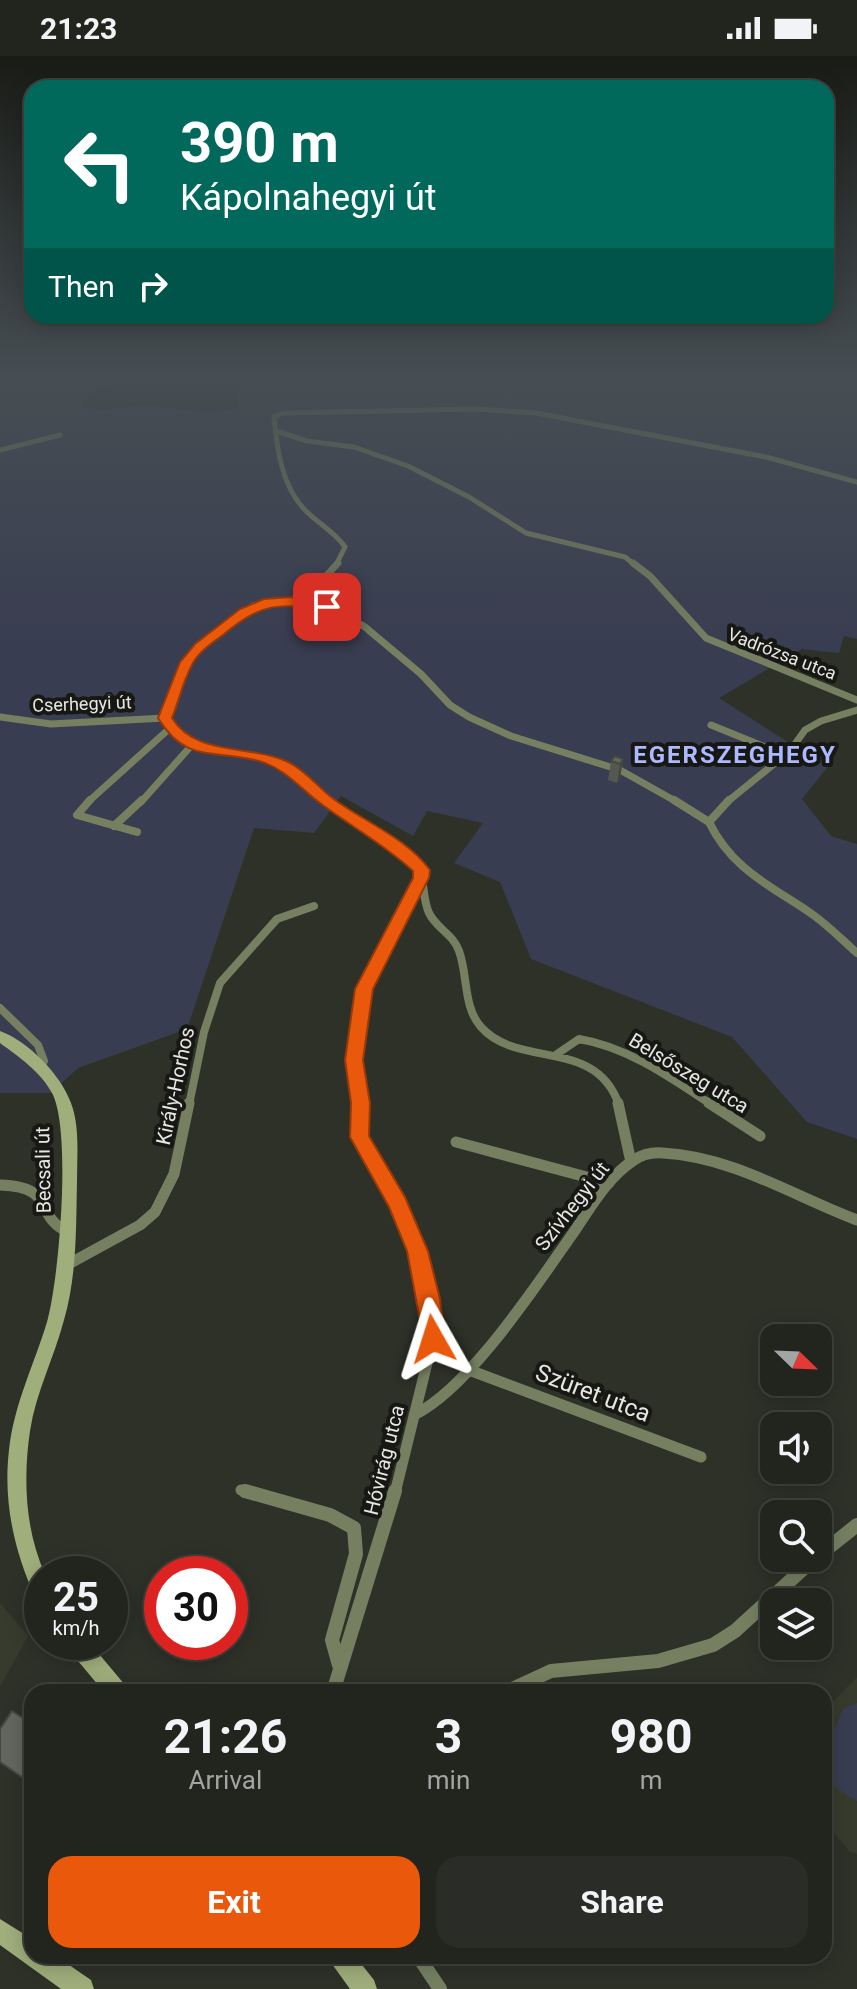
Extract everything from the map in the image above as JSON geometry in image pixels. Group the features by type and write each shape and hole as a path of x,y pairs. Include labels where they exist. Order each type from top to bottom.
{"main road":[{"name":"Becsali út","path":"0,1036 40,1068 57,1089 67,1120 68,1232 59,1310 26,1403 18,1455 17,1485 22,1529 31,1556"},
{"path":"90,1660 111,1684"},
{"path":"0,1931 24,1948"},
{"path":"47,1964 82,1989"},
{"path":"346,1964 365,1989"}],"street":[{"path":"285,469 299,501 345,547 315,589 291,600 252,606 199,647 183,667 165,718 170,728 191,746 262,757 286,766 326,801 414,861 422,870 421,878 431,915 458,947 471,1008 478,1025 488,1035 503,1041 557,1054 593,1069 614,1094 631,1162"},
{"name":"Vadrózsa utca","path":"414,469 469,497 526,533 625,557 650,576 706,638 857,700"},
{"path":"810,469 857,482"},
{"path":"291,600 327,607 347,616 421,674 449,705 525,741 634,776 709,822 719,844 740,869 810,913 857,953"},
{"path":"709,822 733,795 785,755 811,725 857,710"},
{"name":"Cserhegyi út","path":"0,717 51,724 165,718"},
{"path":"711,725 785,755"},
{"path":"137,832 80,817 78,811 170,728"},
{"path":"114,826 125,819 191,746"},
{"name":"Hóvirág utca","path":"335,1684 387,1524 433,1339 422,1266 408,1226 359,1137 360,1103 354,1060 364,989 421,878"},
{"name":"Király-Horhos","path":"65,1266 89,1257 154,1216 167,1195 174,1174 204,1032 220,983 277,919 314,906"},
{"name":"Becsali út","path":"0,1008 38,1045 44,1061 40,1068"},
{"name":"Belsőszeg utca","path":"557,1054 579,1039 600,1043 658,1071 760,1136"},
{"path":"456,1142 609,1183"},
{"name":"Szívhegyi út","path":"414,1415 429,1409 469,1370 527,1297 609,1183 643,1155 661,1153 718,1160 752,1171 813,1204 857,1220"},
{"name":"Becsali út","path":"0,1185 20,1184 38,1191 57,1227 68,1232"},
{"name":"Szüret utca","path":"469,1370 701,1457"},
{"path":"241,1490 330,1515 354,1528 360,1544 339,1605 332,1643 339,1665"},
{"path":"832,1545 857,1525"},
{"path":"523,1684 551,1671 585,1665 658,1661 713,1645 735,1631 800,1572"},
{"path":"423,1964 440,1989"}],"shaded area":[{"path":"0,469 857,469 857,639 844,636 839,653 802,649 719,698 791,744 830,764 802,799 831,836 857,844 857,1139 807,1122 732,1037 531,959 500,882 454,863 483,823 427,811 413,836 341,796 314,833 254,828 187,1029 78,1068 51,1093 0,1093"},
{"path":"0,1603 24,1631 24,1643 0,1687"},
{"path":"857,1677 857,1854 850,1852 832,1831 832,1703"},
{"path":"857,1703 857,1801 836,1788 832,1777 832,1735 843,1709"}],"building":[{"path":"615,756 623,759 620,764 611,761"},
{"path":"12,1711 24,1719 24,1778 0,1762 0,1729"}],"district":[{"name":"EGERSZEGHEGY","path":"735,755"}],"route":[{"path":"327,607 291,600 264,603 244,611 199,647 186,662 165,718 175,735 191,746 262,757 286,766 318,795 400,850 422,870 421,878 364,989 355,1035 354,1060 360,1103 359,1137 398,1203 418,1251 429,1299 433,1339"}]}
